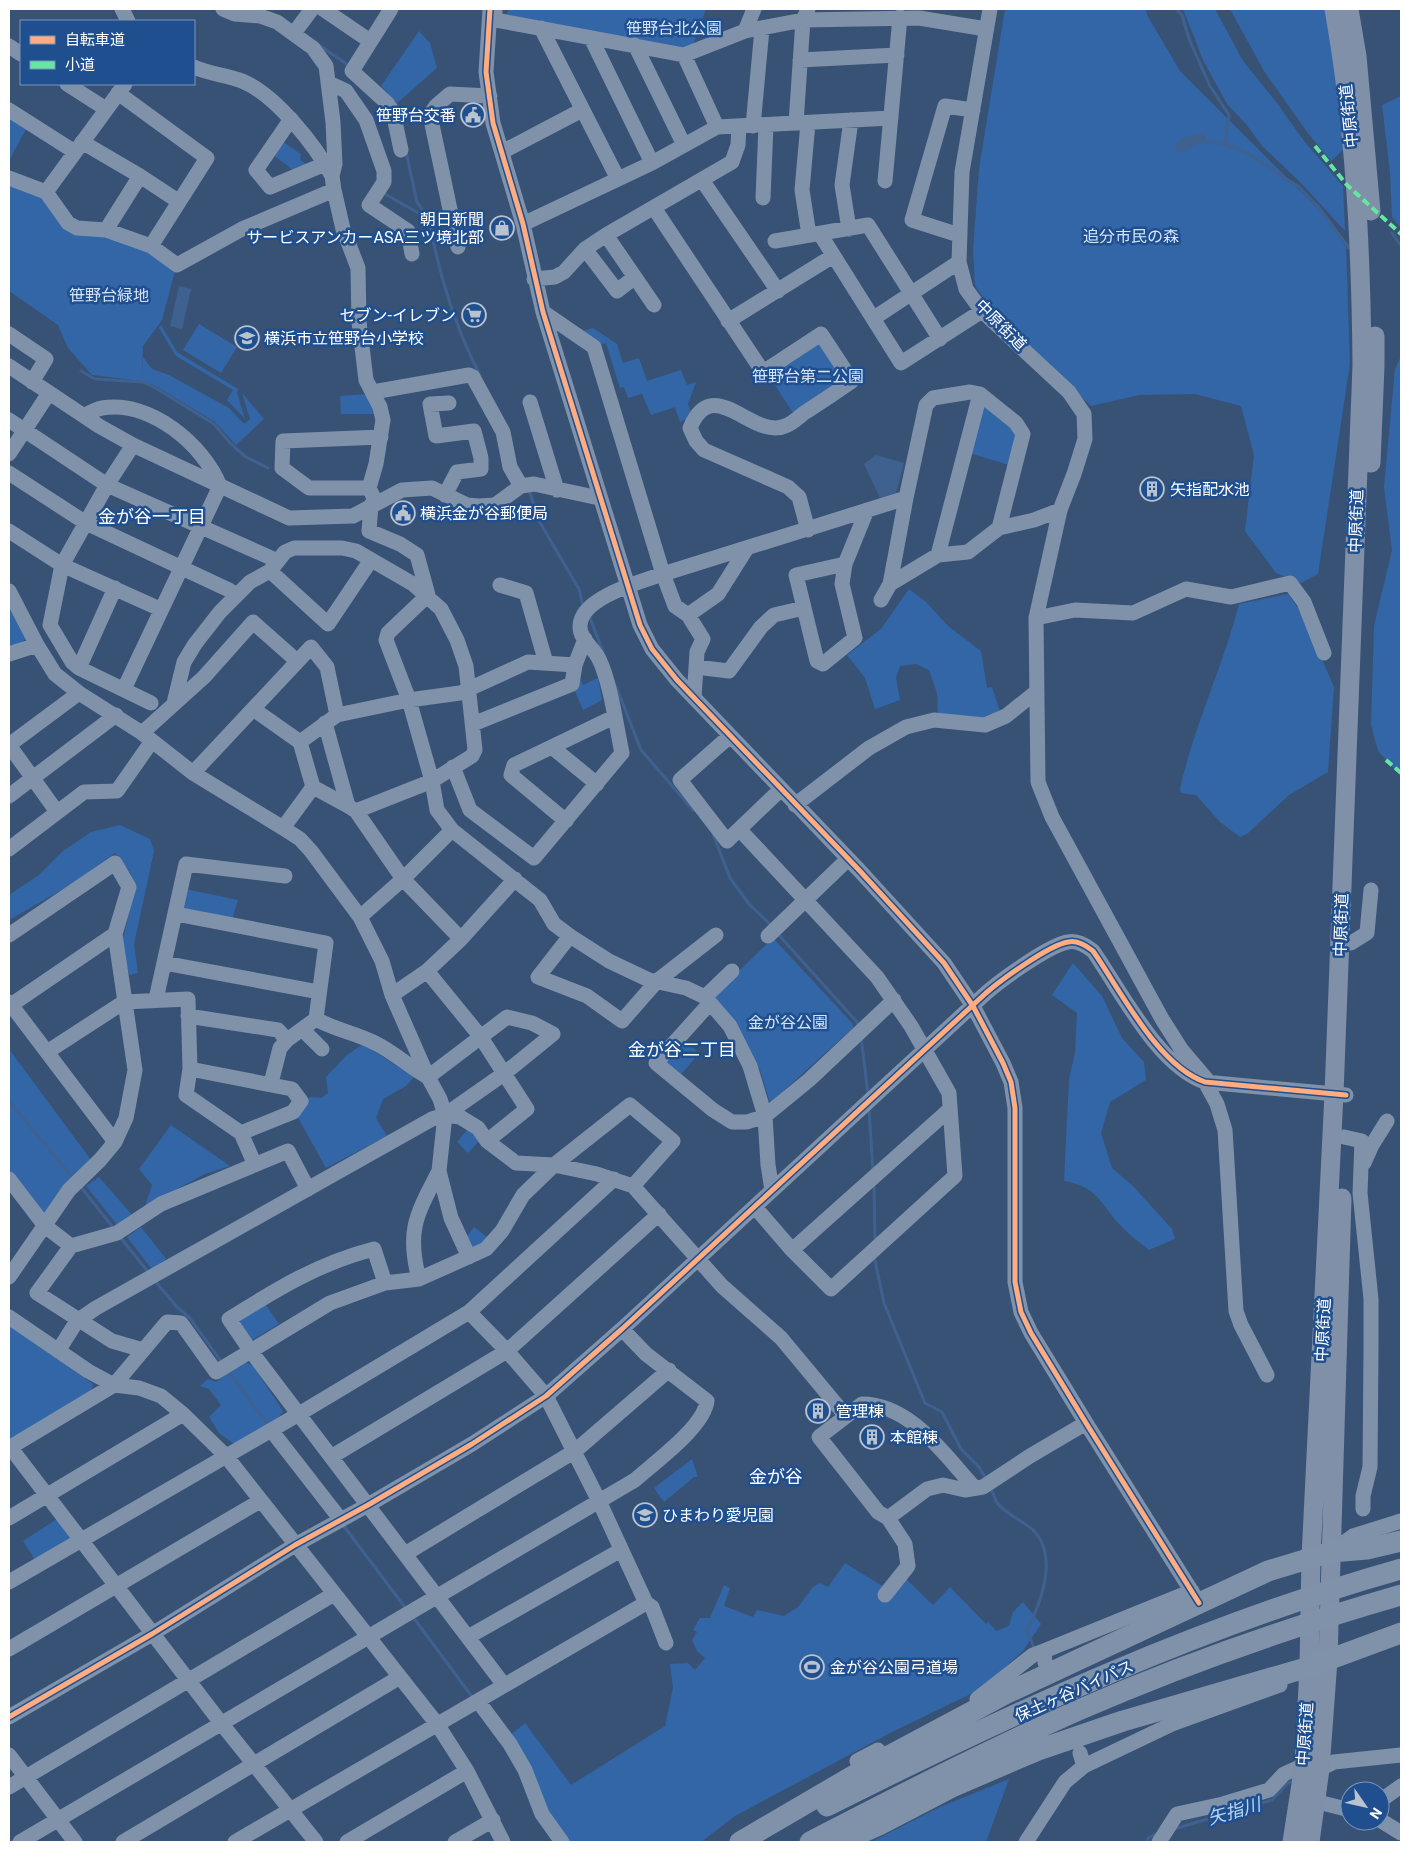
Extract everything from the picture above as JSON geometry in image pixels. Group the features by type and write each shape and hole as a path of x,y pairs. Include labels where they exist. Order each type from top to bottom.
{"highway":[{"path":"740,1842 870,1766 1007,1693 1196,1597 1321,1554 1367,1549 1401,1541"},
{"name":"保土ヶ谷バイパス","path":"759,1842 887,1776 1078,1687 1278,1608 1401,1569"},
{"name":"保土ヶ谷バイパス","path":"810,1842 932,1779 1083,1708 1278,1634 1401,1595"},
{"path":"841,1842 880,1825 954,1786 1038,1750 1123,1721 1318,1664 1401,1633"}],"main road":[{"name":"中原街道","path":"1310,1842 1308,1800 1312,1767 1318,1664 1340,1095 1362,356 1362,283 1357,192 1343,59 1334,9"},
{"name":"中原街道","path":"1321,1554 1344,1137 1340,1095 1351,943 1375,366 1370,186 1357,56 1349,9"},
{"name":"中原街道","path":"1292,1842 1308,1800"}],"street":[{"path":"9,178 46,192 68,224 77,228 106,230 151,246 176,265 330,177 334,164 329,83 326,66 321,57 294,33 269,18 234,14 223,9"},
{"path":"294,33 312,9"},
{"path":"323,9 370,41"},
{"path":"391,9 352,71 393,112 401,150"},
{"path":"745,31 754,9"},
{"name":"中原街道","path":"990,9 962,172 959,262 966,289 982,311 1069,392 1084,414 1085,439 1060,510 1036,618 1038,782 1052,816 1162,1019 1181,1049 1207,1082 1217,1104 1225,1130 1236,1311 1241,1326 1267,1375"},
{"path":"857,1761 985,1695 1032,1655 1045,1657 1196,1597 1086,1423 1032,1333 1018,1300 1015,1282 1015,1108 1011,1082 973,1006 944,963 848,859 694,698 652,649 640,625 599,498 543,312 523,224 493,123 486,72 492,12 541,28 684,55 745,31 762,29 805,15 867,13 900,17 921,13 986,29"},
{"path":"805,15 800,60 802,190 814,235 833,256 901,363 982,311"},
{"path":"885,181 900,17"},
{"path":"541,28 618,179"},
{"path":"762,29 752,125 763,198"},
{"path":"591,38 652,163"},
{"path":"635,45 684,145"},
{"path":"9,46 20,53"},
{"path":"684,55 717,127"},
{"path":"800,60 897,55"},
{"path":"195,67 242,81 254,88 291,119 330,177 343,229 358,268 359,322 366,380 380,407 383,420 369,488 373,504 369,531 400,544 416,555 428,595 440,609 457,640 466,666 470,687 475,750 472,756 432,781 352,808 314,787 300,742 253,709"},
{"path":"329,83 346,91 366,120 384,171 384,182 369,205 408,232 412,254"},
{"path":"68,85 106,110"},
{"path":"46,192 122,88 207,158 151,246"},
{"path":"458,247 430,115 436,106 450,94 490,96"},
{"path":"959,235 912,220 945,106 973,110"},
{"path":"9,110 79,147 140,176 178,201"},
{"path":"502,152 582,110"},
{"path":"523,224 652,163 717,127 891,118"},
{"path":"291,119 256,170 270,187 330,177"},
{"path":"849,229 842,186 851,120"},
{"path":"534,279 555,277 564,272 585,250 606,235 732,162 738,144 752,125"},
{"path":"106,230 140,176"},
{"path":"702,180 778,291"},
{"path":"654,208 763,372 821,334 852,381 785,427 770,428 723,406 706,406 696,414 690,428 704,450 788,487 799,497 808,530"},
{"path":"775,241 868,225 940,339"},
{"path":"606,235 654,305"},
{"path":"585,250 617,291 635,277"},
{"path":"728,321 833,256"},
{"path":"874,318 959,262"},
{"path":"543,312 594,347 663,574 675,606 688,615 703,639 698,652 694,698"},
{"path":"9,334 46,359 32,382"},
{"path":"9,366 84,416 133,445 289,518 353,516 402,490 432,488 467,505 495,505 521,486 534,484 599,498"},
{"path":"373,392 470,375 473,377 502,432 510,467 521,486"},
{"path":"881,600 890,584 926,405 933,398 970,392 980,394 1016,423 1023,434 999,528"},
{"path":"9,454 49,393"},
{"path":"938,555 980,394"},
{"path":"530,402 557,490"},
{"path":"445,495 457,472 481,469 481,458 474,431 436,436 430,404 449,403"},
{"path":"84,416 101,408 129,410 152,417 173,427 188,440 213,468 220,486 160,608 124,689"},
{"path":"9,420 107,485 200,527 274,566 328,624 371,560"},
{"path":"369,488 309,488 282,468 283,441 381,437"},
{"path":"133,445 107,485 62,565 50,625 72,662 79,668 163,707"},
{"path":"9,473 86,523 236,595"},
{"path":"453,767 470,810 534,858 622,753 599,659 584,639 580,628 581,615 589,606 627,587 663,574 906,498"},
{"path":"845,564 796,575 817,661 823,664 855,638 842,584 845,564 867,510"},
{"path":"890,584 938,555 968,552 999,528 1034,520 1060,510"},
{"path":"9,531 62,565 160,608"},
{"path":"9,849 84,792 116,791 147,737 195,644 236,595 250,582 274,566 285,552 294,548 342,548 356,551 413,584 421,592 428,595"},
{"path":"688,615 718,594 747,548"},
{"path":"1036,618 1076,610 1133,612 1186,589 1231,597 1290,583 1304,602 1324,653"},
{"path":"500,585 526,593 546,663"},
{"path":"79,668 114,588"},
{"path":"9,591 37,645 55,674 79,693 147,737 193,774 300,839 360,917 382,962 392,995 428,1077 440,1099 445,1115 439,1171 451,1218 476,1257"},
{"path":"428,595 388,633 386,640 409,700 432,781 437,810 452,830 540,900 554,924 570,936 609,960 649,980 686,988 708,1000 730,1026 750,1066 765,1116 768,1165 772,1190"},
{"path":"696,667 729,671 761,627 774,615 804,608"},
{"path":"163,707 204,677 253,622 297,661"},
{"path":"473,724 572,684 575,665 584,639"},
{"path":"9,654 37,645"},
{"path":"193,774 311,647 328,667 331,719 352,808 403,879 461,940"},
{"path":"300,742 331,719 409,700 460,693 528,662 575,665"},
{"path":"795,805 870,748 906,727 934,720 967,725 985,724 1006,716 1036,692"},
{"path":"57,812 9,746 79,693"},
{"path":"9,796 116,716"},
{"path":"566,821 510,775 514,765 553,748 614,717"},
{"path":"730,736 680,780 727,841 780,790"},
{"path":"553,748 597,784"},
{"path":"283,828 314,787"},
{"path":"360,917 403,879 452,830"},
{"path":"740,830 856,953 894,1000 925,1049 949,1093 955,1176 831,1288 792,1250 754,1207"},
{"path":"768,936 848,859"},
{"path":"9,935 116,863 130,887 116,934 135,1070 126,1118 115,1142 70,1190 9,1277"},
{"path":"156,999 186,864 285,876"},
{"path":"392,995 427,971 461,940 515,879"},
{"path":"1351,943 1368,933 1371,890"},
{"path":"176,914 326,943 316,1019 287,1040 280,1048 271,1083"},
{"path":"115,1142 10,1003 116,934"},
{"path":"570,936 538,977 587,996 622,1021 657,981 716,935"},
{"path":"9,1717 152,1634 295,1544 368,1505 472,1444 546,1396 622,1329 1000,982 1062,943 1080,943 1093,951 1140,1021 1173,1064 1186,1074 1207,1082 1340,1095"},
{"path":"164,963 319,992"},
{"path":"427,971 480,1036 527,1110 488,1141"},
{"path":"732,971 656,1063 713,1110 732,1122 747,1122 765,1116 809,1080 894,1000"},
{"path":"47,1052 124,1002 188,999 190,1069 186,1095 241,1133 255,1164"},
{"path":"188,1016 278,1030 287,1040"},
{"path":"428,1077 480,1036 508,1017 532,1023 553,1034 505,1073 445,1115"},
{"path":"316,1019 331,1027 375,1043 412,1069 428,1077"},
{"path":"302,1029 322,1049"},
{"path":"190,1069 271,1083 292,1089 301,1101 292,1112 241,1133"},
{"path":"316,1842 152,1634 9,1447 114,1385 166,1322 181,1322 216,1372 330,1303 385,1283 419,1279 476,1257 502,1231 523,1195 554,1165 630,1105 673,1141 633,1186"},
{"path":"792,1250 950,1108"},
{"path":"58,1350 77,1321 96,1308 432,1118 445,1115 460,1117 478,1128 488,1141 516,1163 554,1165 614,1179 633,1186 722,1286 781,1338 845,1415"},
{"path":"1360,1171 1386,1121"},
{"path":"1344,1137 1362,1142 1360,1171 1363,1235 1371,1299 1370,1466 1363,1496 1363,1509"},
{"path":"142,1350 112,1341 77,1321 37,1294 71,1246 117,1233 161,1204 288,1151 308,1189"},
{"path":"419,1279 412,1254 412,1230 422,1204 439,1171"},
{"path":"9,1582 299,1414 469,1312 497,1280 614,1179"},
{"path":"9,1182 45,1226 71,1246"},
{"path":"331,1456 507,1351 659,1214"},
{"path":"385,1283 374,1249 344,1257 297,1277 230,1319 250,1350 504,1685"},
{"path":"469,1312 507,1351 546,1396 575,1451 646,1603 652,1607 666,1643"},
{"path":"9,1317 88,1371 114,1385 139,1388 161,1396 183,1414 226,1456 437,1724 467,1771 503,1842"},
{"path":"20,1842 635,1480 692,1428 706,1410 707,1401 670,1370 646,1354 622,1329"},
{"path":"405,1554 575,1451 670,1370"},
{"path":"885,1595 908,1566 905,1544 888,1518 878,1512 819,1437 845,1415 862,1404 869,1404 900,1414 913,1422 983,1485"},
{"path":"9,1518 183,1414"},
{"path":"888,1518 928,1489 943,1485 965,1490 983,1485 1086,1423"},
{"path":"271,1430 341,1520"},
{"path":"9,1649 260,1501"},
{"path":"1321,1554 1353,1536 1401,1520"},
{"path":"468,1637 620,1550"},
{"path":"9,1787 334,1594"},
{"path":"235,1842 646,1603"},
{"path":"1026,1842 1082,1759 1172,1724 1282,1685 1318,1664"},
{"path":"123,1842 400,1677"},
{"path":"478,1700 510,1744 525,1770 542,1814 562,1842"},
{"path":"9,1755 75,1842"},
{"path":"1160,1842 1177,1814 1223,1804 1269,1790 1284,1774 1334,1762 1401,1755"},
{"path":"347,1842 467,1771"},
{"path":"1390,1794 1401,1786"},
{"path":"1308,1800 1340,1808"},
{"path":"455,1842 492,1820"},
{"path":"1390,1826 1401,1833"}],"green space":[{"name":"笹野台北公園","path":"509,9 706,9 693,45 680,49 506,16"},
{"name":"追分市民の森","path":"1005,9 1146,9 1147,15 1180,71 1322,213 1346,247 1350,364 1318,574 1301,583 1276,573 1245,531 1254,455 1241,406 1195,394 1139,395 1091,406 993,313 975,285 973,250 979,169"},
{"path":"1183,9 1215,9 1243,61 1277,103 1304,141 1343,186 1345,231 1301,183 1262,146 1246,124 1227,104 1203,60"},
{"path":"1230,9 1326,9 1343,120 1343,150 1331,161 1307,132 1264,71"},
{"path":"419,31 430,43 437,68 397,103 381,86"},
{"path":"1401,96 1401,228 1392,217 1390,172 1382,105"},
{"path":"9,114 28,125 9,161"},
{"path":"283,142 301,154 300,160 306,164 294,171 272,154"},
{"name":"笹野台緑地","path":"9,182 42,195 65,224 147,247 175,271 162,320 143,346 142,381 92,375 68,348 58,325 9,291"},
{"path":"199,324 237,347 221,373 183,350"},
{"path":"161,325 177,352 238,389 237,393 245,419 227,400 233,390 176,356 159,328"},
{"path":"593,328 617,344 623,363 639,358 647,381 681,370 687,385 696,382 688,404 691,413 689,417 680,422 675,407 651,415 642,394 628,398 624,387 620,388 606,343 597,346 579,332"},
{"name":"笹野台第二公園","path":"817,342 845,378 793,413 768,374"},
{"path":"1401,356 1401,776 1378,751 1371,725 1374,626 1392,550 1384,487 1395,369"},
{"path":"143,357 152,369 169,375 229,408 244,424 250,419 242,393 264,419 236,445 215,422 154,385 142,381"},
{"path":"366,394 377,414 341,414 340,396"},
{"path":"987,405 1016,431 1009,465 969,453 981,406"},
{"path":"909,589 926,602 948,626 981,651 987,688 992,687 1000,712 977,720 938,714 937,693 929,670 916,664 900,666 896,678 900,700 875,709 865,678 847,655 881,629"},
{"path":"1288,594 1301,612 1334,687 1328,772 1289,795 1247,834 1240,837 1220,822 1196,795 1181,793 1180,789 1193,742 1239,604"},
{"path":"11,611 26,639 15,647 9,648 9,612"},
{"path":"578,674 583,685 598,678 602,700 583,710 574,689"},
{"path":"120,825 150,839 154,851 134,944 138,973 129,975 122,943 135,888 131,874 115,853 72,884 9,920 9,895 39,875 63,851 91,832"},
{"path":"185,889 238,900 232,920 181,908"},
{"name":"金が谷公園","path":"773,938 853,1024 853,1028 770,1103 760,1070 743,1036 714,995"},
{"path":"1073,963 1102,996 1122,1038 1144,1062 1146,1080 1110,1102 1101,1133 1112,1168 1133,1186 1172,1229 1175,1239 1149,1250 1124,1229 1092,1192 1085,1187 1064,1181 1069,1079 1075,1053 1077,1013 1052,995"},
{"path":"684,1040 699,1053 679,1077 665,1062"},
{"path":"363,1044 414,1077 406,1086 383,1099 376,1118 387,1136 326,1168 296,1114 310,1097 321,1098 328,1093 326,1077 347,1055"},
{"path":"9,1049 91,1160 46,1215 9,1170"},
{"path":"171,1125 230,1166 205,1174 145,1206 152,1185 139,1169"},
{"path":"470,1127 481,1139 468,1153 457,1142"},
{"path":"99,1177 132,1215 118,1226 86,1186"},
{"path":"141,1227 166,1259 154,1269 150,1267 127,1237"},
{"path":"474,1227 491,1240 474,1253 467,1236"},
{"path":"264,1302 279,1324 250,1341 235,1320"},
{"path":"9,1325 93,1384 91,1392 9,1442"},
{"path":"244,1361 253,1366 283,1411 275,1422 234,1444 219,1433 209,1417 221,1405 209,1389 200,1386 208,1379 216,1382"},
{"path":"692,1459 698,1477 694,1477 664,1502 654,1488"},
{"path":"57,1519 73,1540 36,1561 23,1541"},
{"path":"845,1563 884,1587 903,1576 933,1605 950,1587 986,1624 988,1622 996,1631 1009,1626 1013,1612 1023,1602 1041,1624 1023,1651 981,1689 892,1732 735,1816 701,1842 567,1842 545,1811 509,1736 525,1723 571,1785 665,1726 673,1688 670,1664 688,1663 695,1670 705,1658 697,1651 692,1640 697,1632 693,1630 700,1618 710,1618 724,1585 730,1588 724,1606 753,1617 757,1610 784,1616 798,1607 813,1587 820,1583 828,1587"},
{"path":"1009,1779 986,1842 871,1842 940,1807"}],"shaded area":[{"path":"1202,132 1206,135 1206,142 1198,143 1180,153 1174,150 1175,145 1185,137"},
{"path":"179,286 191,289 182,329 170,326"},
{"path":"876,455 904,463 896,493 880,498 864,464"}],"waterway":[{"path":"1176,9 1182,15 1189,39 1210,86 1229,115 1225,144 1247,153 1299,187 1320,209 1349,248"},
{"path":"319,45 351,67"},
{"path":"1206,142 1225,144"},
{"path":"406,152 417,202 429,219"},
{"path":"383,193 429,219 448,299 462,337 480,375"},
{"path":"1392,233 1401,246"},
{"path":"81,371 95,379 143,382 154,387 214,424 231,444 246,457 268,468"},
{"path":"529,490 539,521 579,589 583,606"},
{"path":"589,615 603,652"},
{"path":"616,686 641,750 693,810"},
{"path":"713,834 730,878 749,904 772,926"},
{"path":"777,933 857,1022 859,1028"},
{"path":"861,1036 868,1095"},
{"path":"9,1101 74,1179"},
{"path":"869,1109 873,1172"},
{"path":"874,1183 875,1242"},
{"path":"80,1186 115,1230"},
{"path":"120,1237 149,1273"},
{"path":"874,1256 884,1303 925,1403 942,1412 961,1449 979,1467 986,1479"},
{"path":"154,1280 177,1307 190,1318 223,1364"},
{"path":"228,1371 269,1426"},
{"path":"990,1487 1002,1508 1035,1532 1042,1543 1045,1554 1045,1581 1042,1594 1027,1630 1035,1651"},
{"path":"343,1525 407,1610"},
{"path":"413,1617 473,1698"},
{"name":"矢指川","path":"1174,1829 1272,1800 1287,1784 1295,1779"},
{"name":"矢指川","path":"1148,1842 1148,1838 1158,1833"}],"marked path":[{"path":"1315,146 1347,185 1401,234"},
{"path":"1386,760 1401,773"}],"cycle path":[{"path":"490,9 486,72 493,123 523,224 543,312 640,625 652,649 677,680 859,870 944,963 973,1006 1011,1082 1015,1108 1015,1282 1021,1312 1031,1333 1086,1423 1199,1603"},
{"path":"9,1717 152,1634 295,1545 472,1444 546,1396 622,1329 986,993 1049,949 1068,942 1078,942 1093,951 1128,1006 1156,1044 1188,1073 1205,1082 1346,1095"}],"place":[{"name":"笹野台交番","path":"473,115"},
{"name":"朝日新聞 サービスアンカーASA三ツ境北部","path":"502,228"},
{"name":"セブン-イレブン","path":"474,315"},
{"name":"横浜市立笹野台小学校","path":"247,338"},
{"name":"矢指配水池","path":"1152,489"},
{"name":"横浜金が谷郵便局","path":"403,513"},
{"name":"管理棟","path":"818,1411"},
{"name":"本館棟","path":"872,1437"},
{"name":"ひまわり愛児園","path":"645,1515"},
{"name":"金が谷公園弓道場","path":"812,1667"}],"district":[{"name":"金が谷一丁目","path":"152,516"},
{"name":"金が谷二丁目","path":"682,1049"},
{"name":"金が谷","path":"776,1476"}]}
